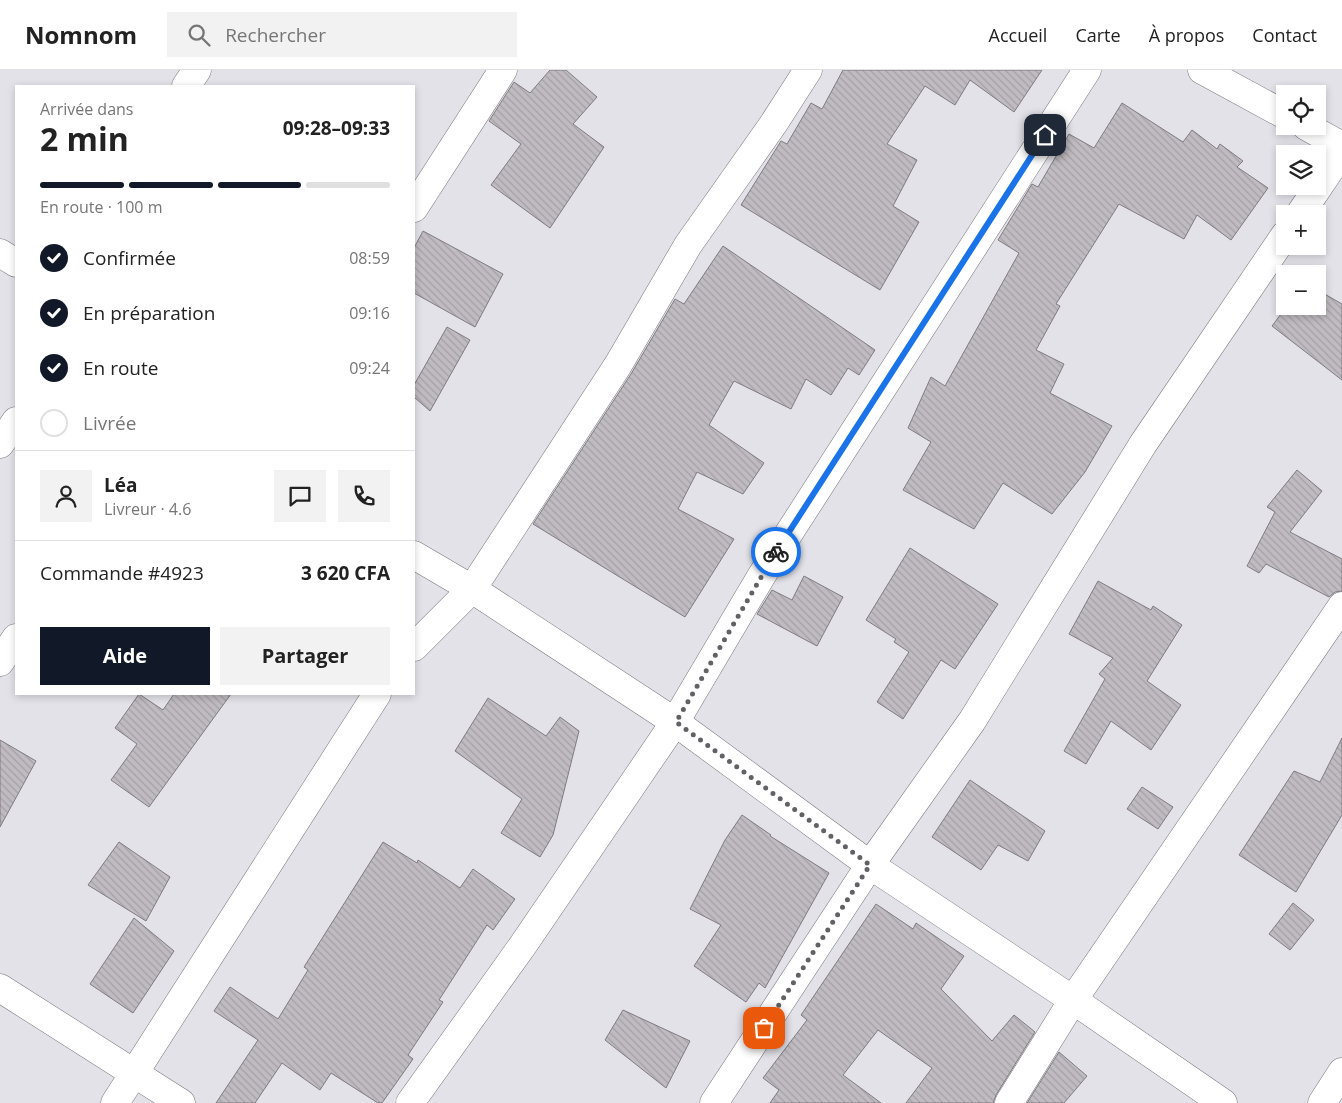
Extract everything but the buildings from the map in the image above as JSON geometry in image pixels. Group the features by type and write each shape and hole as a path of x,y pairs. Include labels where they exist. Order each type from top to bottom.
{"street":[{"path":"187,85 197,70"},
{"path":"415,206 503,70"},
{"path":"415,646 472,589 618,365 688,245 774,123 808,70"},
{"path":"410,1103 523,945 676,722 762,575 1087,70"},
{"path":"1202,70 1276,110"},
{"path":"1322,135 1342,146"},
{"path":"1306,205 1342,152"},
{"path":"714,1103 870,865 972,721 1143,444 1276,248"},
{"path":"0,253 15,262"},
{"path":"0,444 15,422"},
{"path":"415,556 472,589 676,722 870,865 1074,1000 1223,1103"},
{"path":"1009,1103 1074,1000 1342,606"},
{"path":"0,662 15,640"},
{"path":"114,1103 376,695"},
{"path":"0,988 180,1103"},
{"path":"1322,1103 1342,1072"}],"way so far":[{"path":"764,1028 870,865 676,722 776,552"}],"route":[{"path":"776,552 1045,135"}]}
